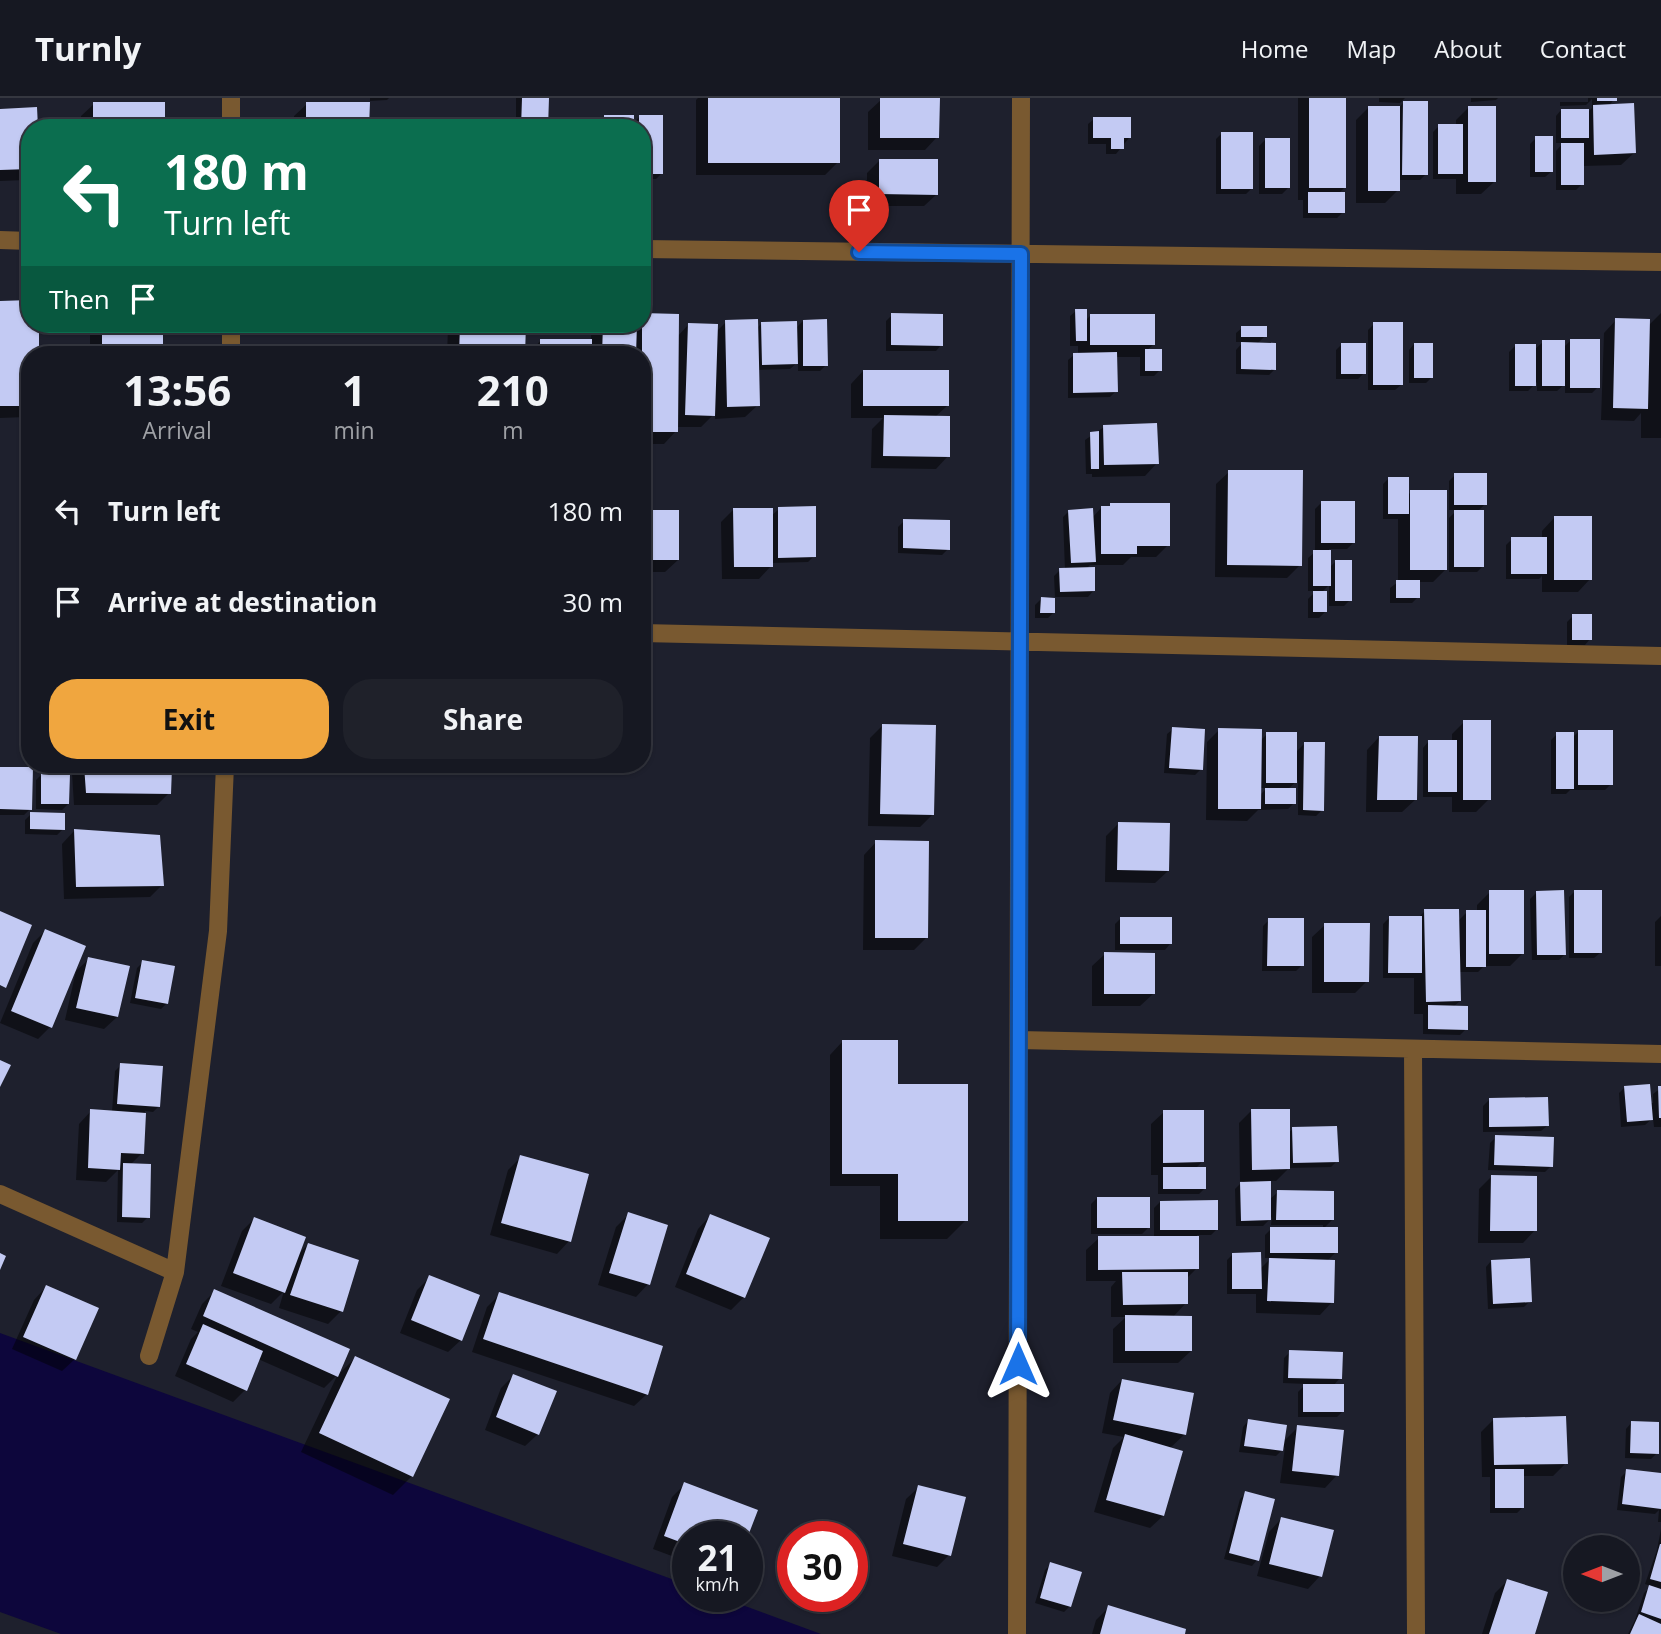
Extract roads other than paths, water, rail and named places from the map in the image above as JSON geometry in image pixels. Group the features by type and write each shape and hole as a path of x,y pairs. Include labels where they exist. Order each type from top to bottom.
{"street":[{"path":"231,98 231,119"},
{"path":"1017,1634 1021,98"},
{"path":"0,240 21,241"},
{"path":"651,249 1661,262"},
{"path":"651,634 1661,656"},
{"path":"149,1356 174,1272 218,931 225,773"},
{"path":"1019,1040 1661,1054"},
{"path":"1413,1049 1416,1634"},
{"path":"0,1194 174,1272"}]}
